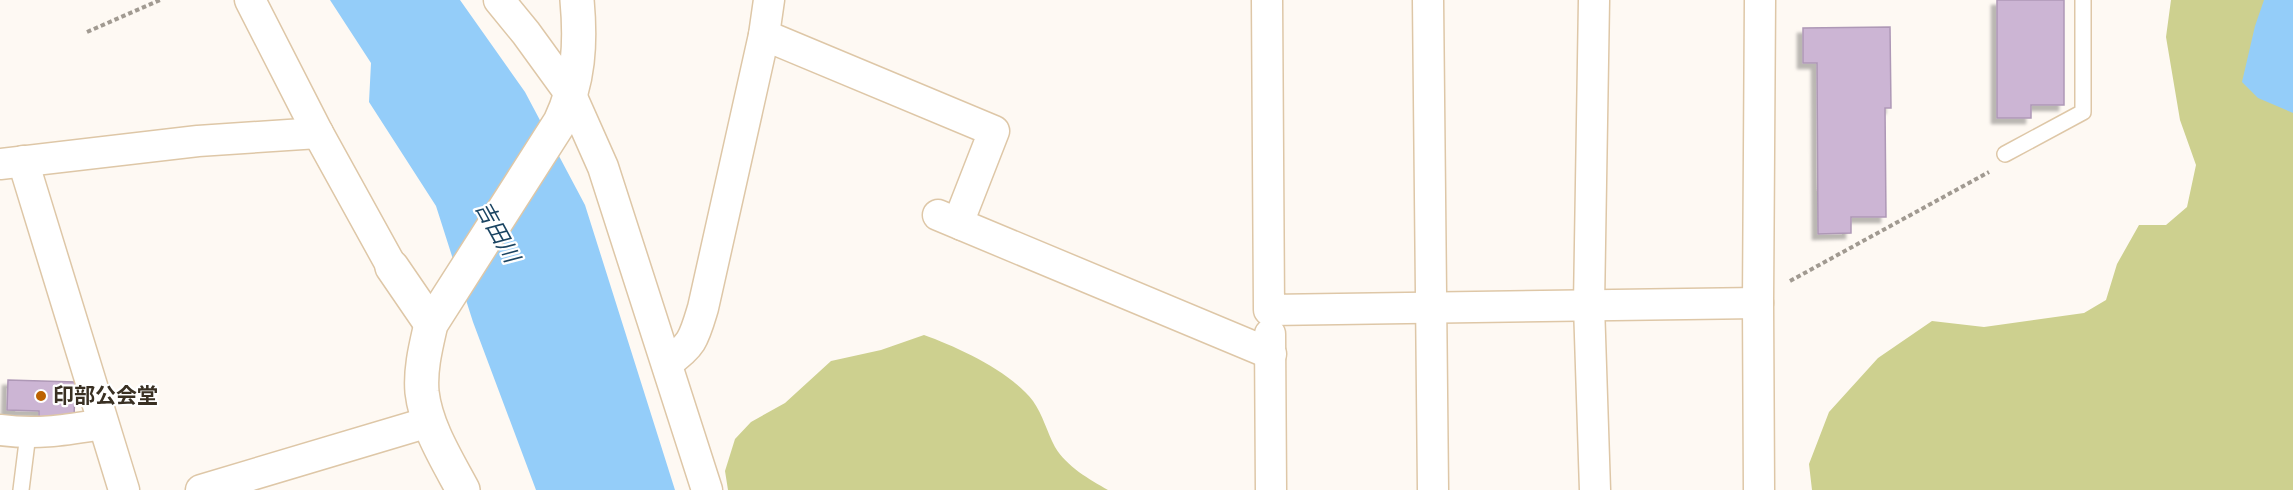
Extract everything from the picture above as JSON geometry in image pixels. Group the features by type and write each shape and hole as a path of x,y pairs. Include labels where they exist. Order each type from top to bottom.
{"street":[{"path":"250,0 318,133 392,267 435,317"},
{"path":"499,0 526,33 566,108 603,166 707,490"},
{"path":"464,490 429,422 422,392 423,361 435,317 566,108 579,50 577,0"},
{"path":"667,363 686,350 704,308 764,35 769,0"},
{"path":"1267,0 1271,490"},
{"path":"1428,0 1433,490"},
{"path":"1594,0 1589,305 1595,490"},
{"path":"1759,490 1760,0"},
{"path":"764,35 994,131 962,213 950,220 1271,354"},
{"path":"124,490 11,162 198,141 318,133"},
{"path":"1269,310 1758,303"},
{"path":"201,490 429,422"},
{"path":"14,432 53,432 103,424"}],"lane":[{"path":"2005,154 2083,112 2083,0"},
{"path":"14,432 21,490"}],"path":[{"path":"87,32 160,0"},
{"path":"1758,303 1781,285 1997,168 2005,154"}],"green space":[{"path":"2171,0 2293,0 2293,490 1812,490 1809,464 1829,412 1878,358 1932,321 1984,327 2084,313 2106,300 2117,264 2139,225 2166,225 2187,207 2196,165 2180,120 2166,37"},
{"path":"924,335 983,362 1023,390 1040,412 1060,454 1079,472 1108,490 728,490 725,471 735,439 751,422 785,403 831,361 881,350"}],"water":[{"name":"吉田川","path":"330,0 460,0 525,92 585,205 675,490 536,490 473,322 436,206 369,102 371,63"},
{"path":"2264,0 2293,0 2293,113 2258,98 2242,82 2255,26"}],"building":[{"path":"1997,0 2064,0 2064,105 2031,105 2031,118 1997,118"},
{"path":"1890,27 1891,108 1885,108 1886,217 1851,217 1851,233 1818,234 1817,63 1803,63 1803,28"},
{"name":"印部公会堂","path":"8,380 75,382 74,421 39,420 39,411 7,410"}],"place":[{"name":"印部公会堂","path":"41,396"}]}
